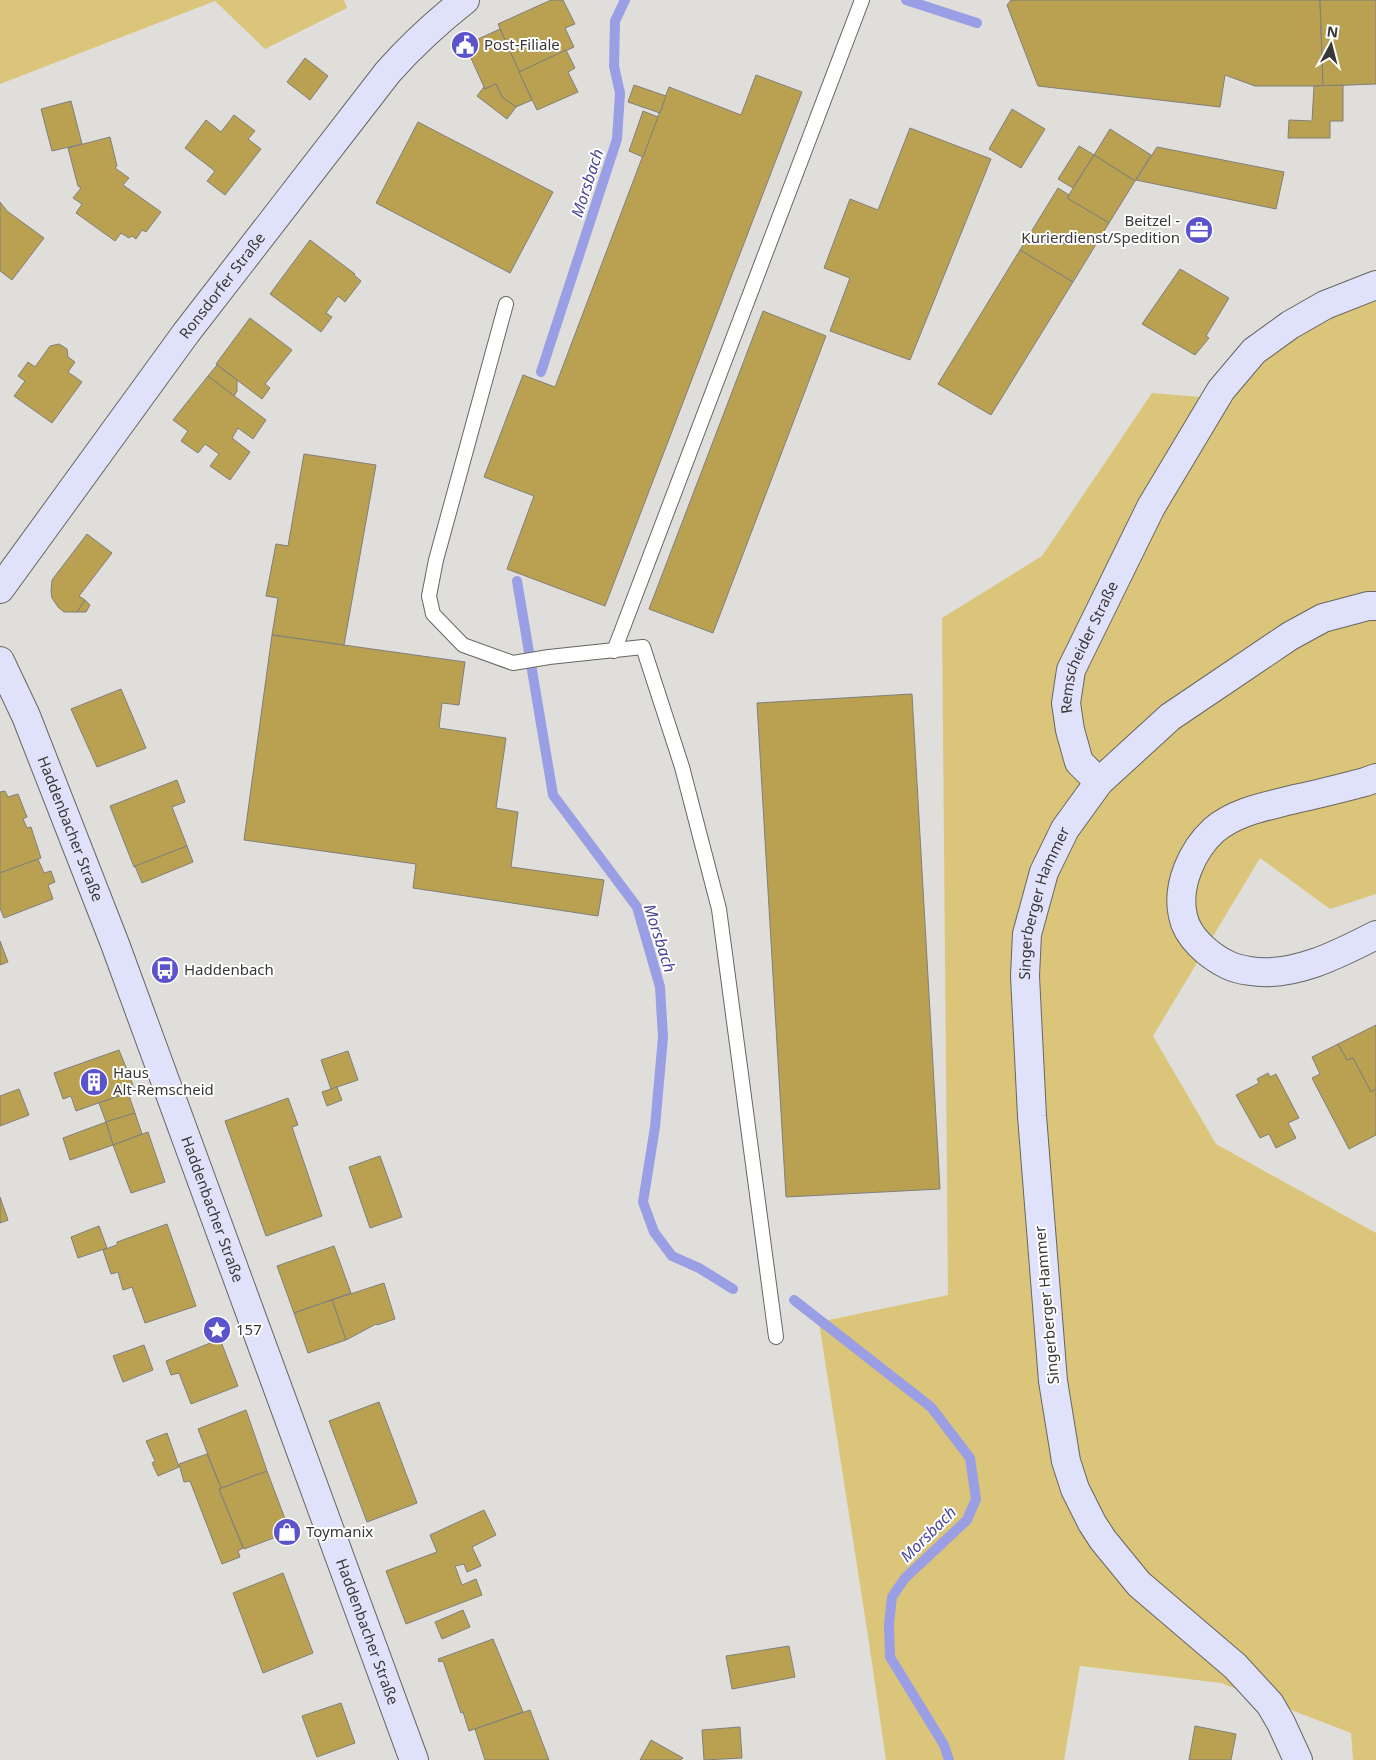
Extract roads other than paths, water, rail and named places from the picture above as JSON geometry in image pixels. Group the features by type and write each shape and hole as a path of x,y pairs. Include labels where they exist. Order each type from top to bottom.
{"main road":[{"name":"Ronsdorfer Straße","path":"0,588 192,325 388,72 432,26 466,0"},
{"name":"Remscheider Straße","path":"1098,782 1079,762 1070,730 1066,703 1071,670 1151,507 1221,390 1254,351 1290,325 1325,305 1376,284"},
{"path":"1098,782 1170,717 1290,636 1323,618 1368,606 1376,606"},
{"name":"Haddenbacher Straße","path":"0,661 26,716 115,944 414,1760"},
{"path":"1376,778 1259,808 1237,816 1215,830 1190,862 1182,891 1182,916 1188,930 1198,943 1212,955 1229,966 1251,971 1274,971 1299,967 1340,953 1376,935"},
{"name":"Singerberger Hammer","path":"1098,782 1065,829 1044,872 1027,934 1025,976 1040,1229 1053,1381 1064,1453 1075,1489 1102,1540 1139,1584 1235,1666 1270,1704 1298,1760"}],"lane":[{"path":"614,651 862,0"},
{"path":"506,304 436,560 429,596 433,614 463,645 513,663 549,657 643,647 682,767 718,909 776,1337"}],"waterway":[{"name":"Morsbach","path":"541,372 617,139 620,93 614,66 615,21 625,0"},
{"path":"906,0 977,23"},
{"name":"Morsbach","path":"517,581 553,795 637,907 660,987 663,1037 655,1127 643,1202 654,1232 672,1256 699,1268 733,1289"},
{"name":"Morsbach","path":"794,1300 931,1407 970,1458 976,1499 967,1520 905,1578 892,1597 889,1624 890,1657 944,1745 949,1760"}],"place":[{"name":"Post-Filiale","path":"465,45"},
{"name":"Beitzel - Kurierdienst/Spedition","path":"1199,230"},
{"name":"Haddenbach","path":"165,970"},
{"name":"Haus Alt-Remscheid","path":"94,1082"},
{"name":"157","path":"217,1330"},
{"name":"Toymanix","path":"287,1532"}]}
